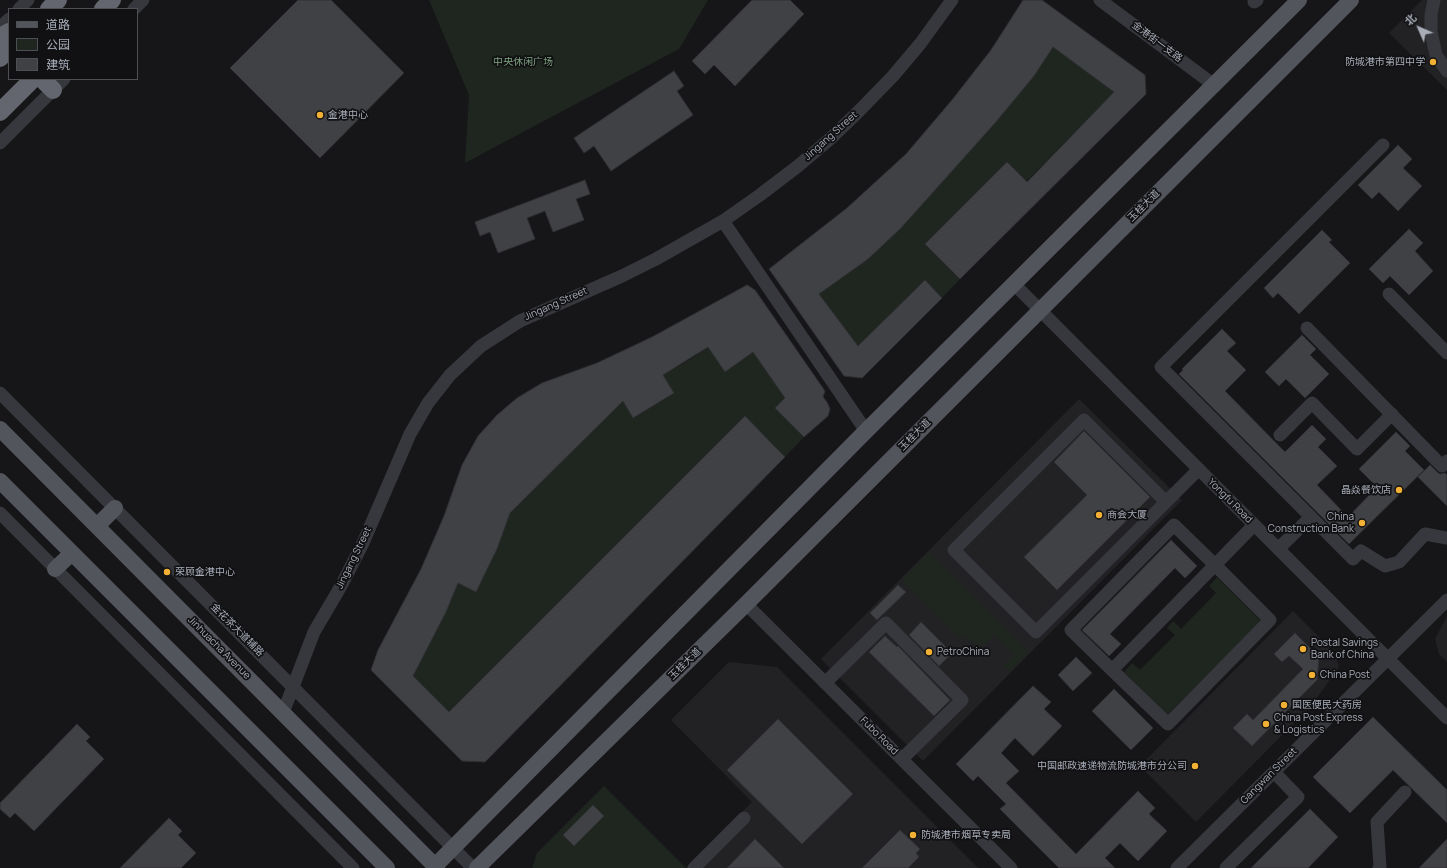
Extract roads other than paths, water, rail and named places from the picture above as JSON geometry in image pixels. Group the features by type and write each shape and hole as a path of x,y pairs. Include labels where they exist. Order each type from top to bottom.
{"highway":[{"path":"50,8 58,0"},
{"path":"104,8 112,0"},
{"path":"0,58 8,50"},
{"path":"0,112 32,80"}],"main road":[{"path":"436,867 453,848 866,431 1299,0"},
{"name":"玉桂大道","path":"477,868 746,604 1350,0"},
{"name":"Jinhuacha Avenue","path":"0,429 436,867"},
{"path":"0,481 387,868"},
{"path":"97,526 115,508"},
{"path":"56,569 72,552"}],"street":[{"path":"20,8 28,0"},
{"path":"135,8 144,0"},
{"name":"Jingang Street","path":"283,712 314,632 341,586 363,543 410,434 428,403 450,375 480,346 520,320 622,276 684,244 723,221 760,195 831,138 860,110 893,76 920,44 952,0"},
{"name":"金港街一支路","path":"1100,0 1214,85"},
{"path":"1434,0 1431,15 1431,32 1436,55 1447,71"},
{"path":"0,28 8,20"},
{"path":"0,143 53,83"},
{"path":"1383,145 1161,367 1353,559 1361,551 1385,566 1399,562 1425,534 1447,538"},
{"path":"723,221 866,431"},
{"name":"Yongfu Road","path":"1014,284 1447,718"},
{"path":"1389,294 1447,353"},
{"path":"1307,328 1442,466 1447,461"},
{"name":"金花茶大道辅路","path":"0,393 473,868"},
{"path":"1280,435 1312,403 1357,449 1392,414"},
{"path":"1166,502 1084,420 954,550 1036,632 1166,502 1199,469"},
{"path":"0,513 353,868"},
{"path":"1278,549 1311,517"},
{"path":"1174,525 1215,565 1270,620 1168,724 1071,630 1174,525"},
{"path":"1112,670 1254,525"},
{"name":"Gangwan Street","path":"1179,867 1447,600"},
{"name":"Fubo Road","path":"746,604 1011,868"},
{"path":"825,683 886,623 962,700 902,759"},
{"path":"1226,868 1298,797 1274,772"},
{"path":"1379,868 1377,822 1405,792"},
{"path":"694,868 744,818"}],"place":[{"name":"防城港市第四中学","path":"1433,62"},
{"name":"金港中心","path":"320,115"},
{"name":"晶焱餐饮店","path":"1399,490"},
{"name":"商会大厦","path":"1099,515"},
{"name":"China Construction Bank","path":"1362,523"},
{"name":"荣顾金港中心","path":"167,572"},
{"name":"Postal Savings Bank of China","path":"1303,649"},
{"name":"PetroChina","path":"929,652"},
{"name":"China Post","path":"1312,675"},
{"name":"国医便民大药房","path":"1284,705"},
{"name":"China Post Express & Logistics","path":"1266,724"},
{"name":"中国邮政速递物流防城港市分公司","path":"1195,766"},
{"name":"防城港市烟草专卖局","path":"913,835"}],"park label":[{"name":"中央休闲广场","path":"523,62"}]}
